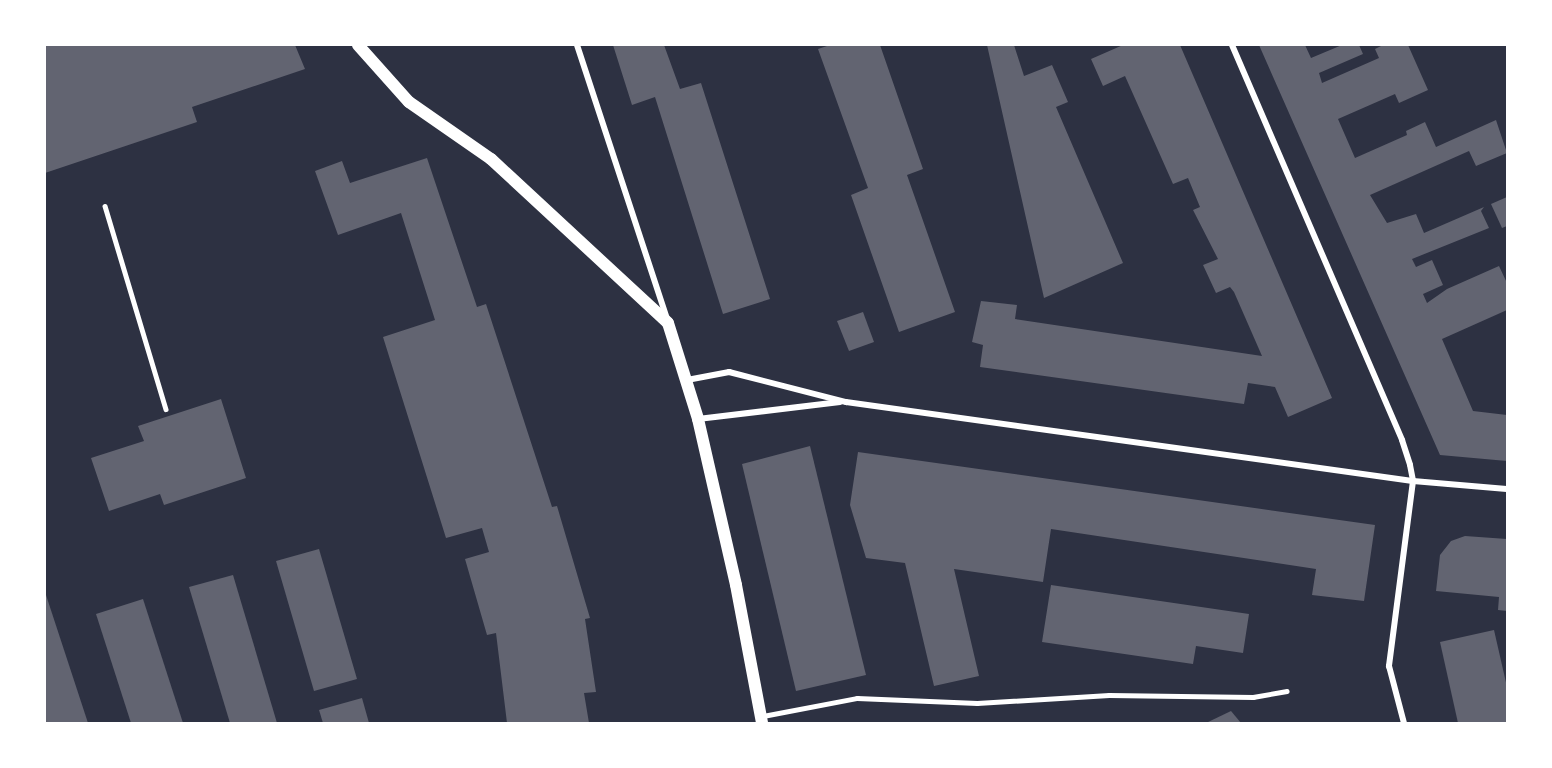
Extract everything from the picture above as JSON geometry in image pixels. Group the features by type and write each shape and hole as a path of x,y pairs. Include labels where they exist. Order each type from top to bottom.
{"main road":[{"path":"358,45 409,102 491,159 668,323 698,419 736,585 761,720"}],"street":[{"path":"578,45 668,323"},
{"path":"1232,45 1402,440 1413,481 1389,666 1404,723"},
{"path":"687,380 729,372 846,402 1413,481 1507,489"},
{"path":"698,419 846,402"}],"lane":[{"path":"105,206 166,409"},
{"path":"761,720 857,698 895,696 977,704 1109,695 1253,697 1286,691"}],"building":[{"path":"45,45 295,45 305,69 192,107 197,122 45,173"},
{"path":"613,45 664,45 680,89 701,83 770,299 723,314 655,97 632,105"},
{"path":"830,45 880,45 923,169 907,175 955,312 899,332 851,195 868,188 818,49"},
{"path":"987,45 1014,45 1024,76 1052,65 1068,102 1056,107 1123,263 1044,298"},
{"path":"1123,45 1180,45 1332,398 1288,417 1275,387 1248,383 1244,404 980,367 983,345 972,342 981,301 1017,305 1015,319 1262,356 1234,292 1230,287 1216,293 1203,265 1218,259 1193,210 1200,207 1188,178 1173,184 1125,76 1103,86 1091,59"},
{"path":"1259,45 1305,45 1311,58 1342,45 1359,45 1363,54 1319,73 1322,83 1379,58 1375,49 1383,45 1408,45 1428,90 1399,103 1395,94 1338,119 1355,158 1407,135 1406,131 1425,122 1436,147 1496,120 1507,153 1476,166 1469,151 1370,195 1387,223 1416,214 1424,233 1484,207 1481,211 1489,228 1412,259 1416,267 1432,260 1443,285 1423,294 1427,303 1447,289 1499,266 1507,283 1507,310 1442,339 1473,411 1507,415 1507,461 1440,455"},
{"path":"427,158 477,307 486,304 552,507 557,506 590,618 585,619 596,692 584,693 589,723 507,723 496,633 487,635 465,559 489,552 482,528 446,538 383,337 435,320 401,213 338,235 315,171 342,161 350,183"},
{"path":"1507,197 1507,226 1502,228 1491,204"},
{"path":"863,312 874,342 849,351 837,321"},
{"path":"221,399 246,478 164,505 160,494 109,511 91,458 144,441 138,426"},
{"path":"810,446 866,675 796,691 742,464"},
{"path":"858,452 1375,525 1364,601 1312,595 1316,569 1051,529 1043,582 954,569 979,676 934,686 905,563 866,558 850,505"},
{"path":"1465,536 1507,539 1507,611 1498,610 1499,597 1436,591 1440,555 1451,541"},
{"path":"319,549 357,679 314,691 276,561"},
{"path":"233,575 277,723 230,723 189,587"},
{"path":"1051,585 1249,614 1243,653 1196,646 1193,664 1042,642"},
{"path":"45,592 88,723 45,723"},
{"path":"143,599 183,723 131,723 96,614"},
{"path":"1494,630 1507,687 1507,723 1458,723 1440,642"},
{"path":"362,698 369,723 323,723 319,710"},
{"path":"1231,711 1241,723 1206,723"}]}
